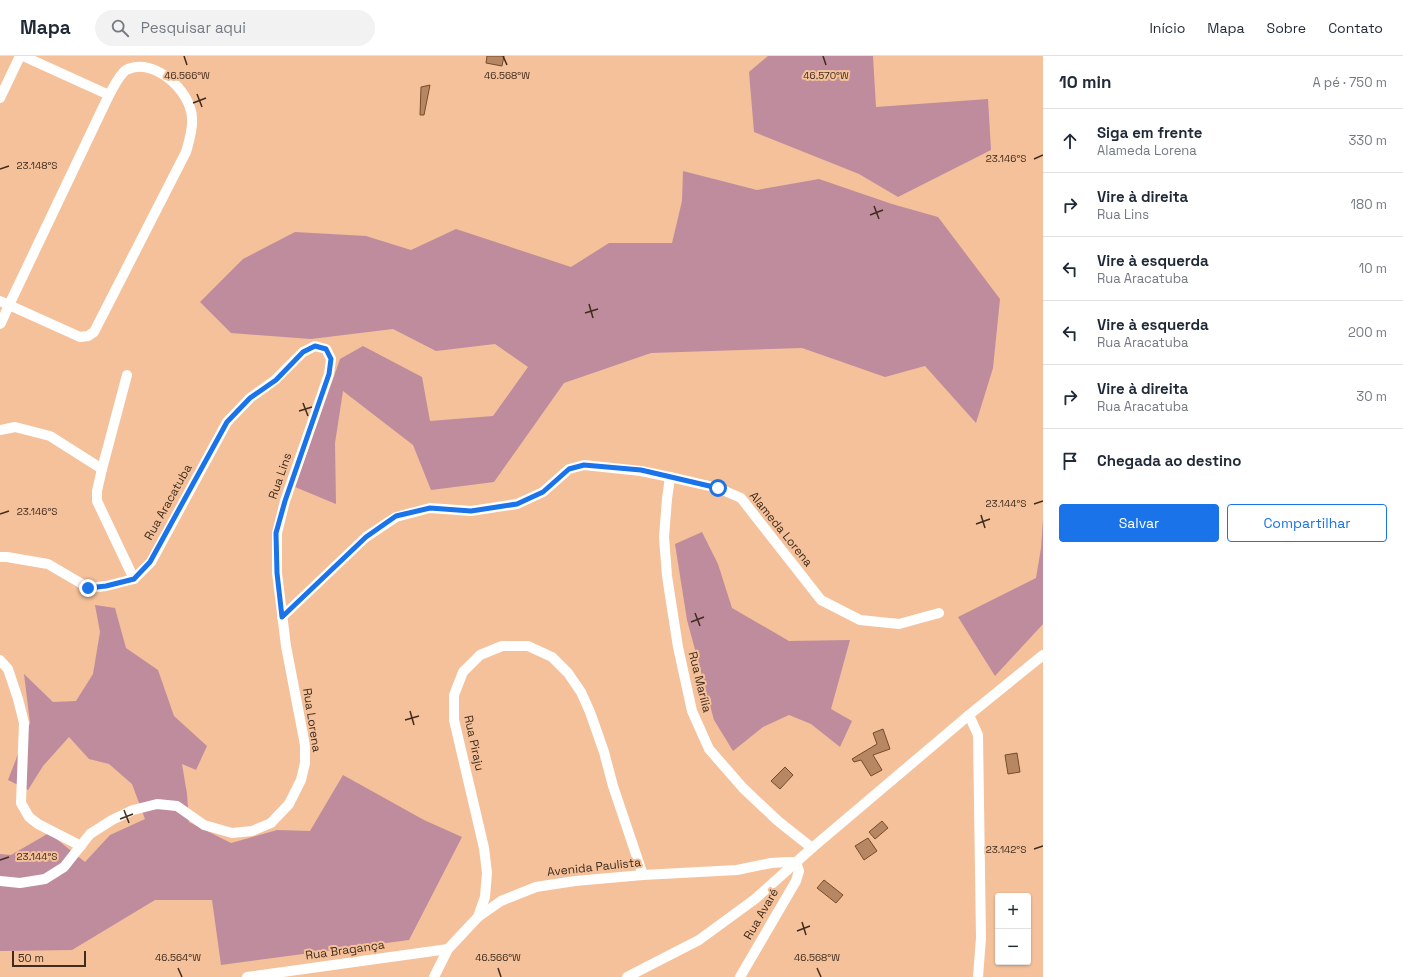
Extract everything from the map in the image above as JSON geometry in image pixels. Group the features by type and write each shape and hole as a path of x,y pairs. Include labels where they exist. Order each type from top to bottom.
{"street":[{"path":"0,98 21,56 109,95"},
{"path":"0,324 5,303 109,95 121,74 127,69 138,65 152,67 167,74 179,86 188,101 192,118 191,135 186,152 94,332 88,336 80,337 5,303"},
{"name":"Rua Aracatuba","path":"134,579 150,562 227,422 250,398 276,380 303,352 315,346 326,349"},
{"name":"Rua Lins","path":"282,617 277,573 276,533 285,501 329,374 331,359 326,349"},
{"path":"0,557 48,564 88,588 106,586 134,579 97,500 97,491 102,469 127,375"},
{"path":"0,430 15,428 50,436 102,469"},
{"name":"Alameda Lorena","path":"282,617 366,537 396,516 430,508 471,511 517,504 543,492 569,469 584,465 641,470 670,476 718,488 741,498 821,600 860,620 899,624 939,613"},
{"name":"Rua Marília","path":"670,476 664,537 667,576 678,646 692,711 709,749 743,788 778,821 812,848"},
{"name":"Rua Lorena","path":"0,881 20,883 46,879 64,867 90,834 112,820 133,810 157,804 177,806 204,825 232,833 252,831 271,823 289,804 301,780 305,763 305,744 286,646 282,617"},
{"name":"Rua Piraju","path":"478,917 485,897 487,872 485,854 454,720 454,695 463,672 480,655 502,646 528,646 552,657 568,673 581,692 597,732 613,786 643,875"},
{"path":"627,977 699,940 755,899 812,848 969,715 1043,655"},
{"path":"0,660 8,669 24,723 21,803 29,817 38,824 81,846"},
{"path":"969,715 978,735 982,938 978,977"},
{"name":"Avenida Paulista","path":"434,977 448,949 478,917 501,901 536,887 575,881 643,875 737,870 771,863 796,862"},
{"name":"Rua Avaré","path":"740,977 796,881 799,871 796,862"},
{"name":"Rua Bragança","path":"247,977 448,949"}],"shaded area":[{"path":"768,56 873,56 876,107 988,99 991,150 898,197 859,174 754,132 749,72"},
{"path":"683,171 757,190 819,179 892,204 938,217 1000,299 993,368 976,423 925,366 885,377 802,348 651,353 564,383 494,482 431,490 413,445 343,391 335,443 336,504 295,487 340,359 363,346 422,377 430,421 493,416 528,367 495,344 436,351 393,329 311,339 231,333 200,302 243,259 295,232 366,236 411,250 456,229 571,267 609,243 672,243 682,201"},
{"path":"1043,519 1043,624 995,676 958,617 1036,578 1041,548"},
{"path":"702,532 718,564 732,608 789,641 850,640 831,709 852,721 840,747 811,724 789,715 763,727 733,751 714,720 687,620 675,544"},
{"path":"95,605 115,608 126,648 158,670 174,716 207,746 196,770 182,764 187,794 189,822 231,843 277,830 310,831 343,775 424,820 462,837 409,940 221,965 212,900 155,900 72,950 0,951 0,854 11,855 49,833 85,862 110,835 145,819 132,784 109,764 89,759 69,737 43,766 28,790 8,780 30,723 24,674 53,702 76,701 93,674 100,632"}],"building":[{"path":"487,56 504,56 502,66 486,63"},
{"path":"430,85 424,115 420,115 421,87"},
{"path":"883,729 890,749 873,755 882,770 871,776 861,760 854,762 852,759 877,744 873,733"},
{"path":"1017,753 1020,772 1008,774 1005,755"},
{"path":"785,767 793,775 780,789 771,781"},
{"path":"882,821 888,828 875,839 869,832"},
{"path":"868,838 877,851 864,860 855,846"},
{"path":"824,880 843,895 836,903 817,888"}],"route":[{"path":"88,588 106,586 134,579 150,562 227,422 250,398 276,380 303,352 315,346 326,349 331,359 329,374 285,501 276,533 277,573 282,617 366,537 396,516 430,508 471,511 517,504 543,492 569,469 584,465 641,470 718,488"}]}
